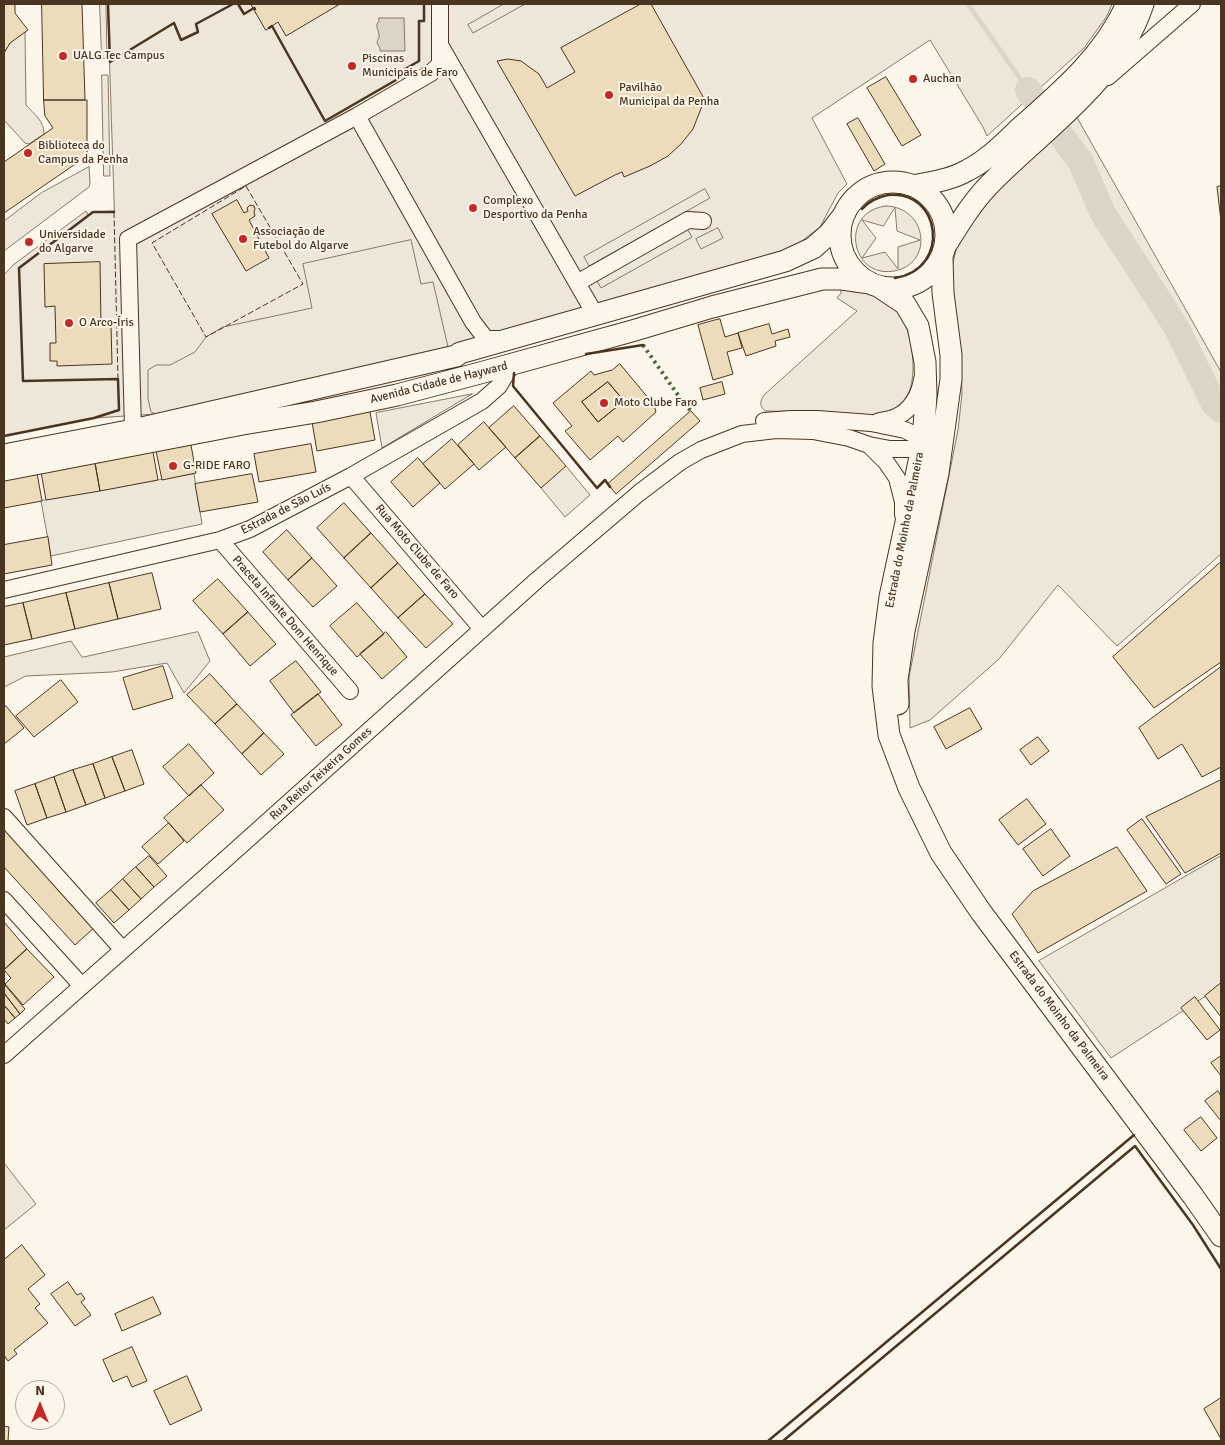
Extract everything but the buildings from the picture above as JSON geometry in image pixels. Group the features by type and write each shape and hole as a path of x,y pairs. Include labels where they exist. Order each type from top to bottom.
{"main road":[{"path":"944,251 946,226 940,210 928,196 913,186 894,182 877,184 855,198 844,213 840,229 843,253 846,261 856,274 874,285 893,288 915,284 928,275 934,270 972,204 989,185 1035,143 1116,27 1127,4"},
{"path":"913,186 944,180 970,169 998,149 1025,124 1099,79 1122,49 1143,4"},
{"name":"Avenida Cidade de Hayward","path":"4,455 133,430 456,356 460,353 785,261 812,248 829,234 844,213"},
{"name":"Estrada do Moinho da Palmeira","path":"910,788 900,729 897,680 904,631 938,472 951,379 951,355 943,293 944,251"},
{"name":"Avenida Cidade de Hayward","path":"4,470 243,424 316,412 397,395 632,331 712,307 822,279 842,279 874,285"},
{"name":"Estrada do Moinho da Palmeira","path":"874,285 905,304 918,326 925,362 926,395 923,443 890,596 884,643 883,686 890,735 910,788 941,853 981,912 1221,1236"}],"street":[{"path":"133,430 128,239 357,116 431,73 440,64 440,4"},
{"path":"1064,102 1192,4"},
{"path":"439,43 594,315"},
{"path":"357,116 474,322 486,339 509,339"},
{"path":"577,284 688,220 703,221"},
{"path":"460,353 474,342 477,334 474,322"},
{"path":"872,423 897,417 912,405 920,391 925,362"},
{"path":"492,394 512,364"},
{"path":"480,373 493,382 492,394"},
{"name":"Estrada de São Luís","path":"4,590 220,540 250,529 351,476 492,394"},
{"path":"639,493 680,462 701,450 742,434 776,430 813,431 849,438 869,446 890,449 914,449 930,439 939,428 947,409"},
{"path":"639,493 682,453 698,443 723,431 744,424 767,420 817,419 872,423 905,430 915,435 923,443 938,472"},
{"path":"869,446 886,462 897,478 903,502 904,532"},
{"name":"Rua Moto Clube de Faro","path":"351,476 482,629"},
{"name":"Rua Reitor Teixeira Gomes","path":"4,1055 537,580 639,493"},
{"name":"Praceta Infante Dom Henrique","path":"220,540 350,691"},
{"path":"4,817 123,950"},
{"path":"4,900 82,986"}],"shaded area":[{"path":"100,4 106,4 107,58 102,58"},
{"name":"Complexo Desportivo da Penha","path":"108,4 1112,4 1107,16 1084,48 987,136 930,40 812,118 847,184 838,193 820,227 794,247 608,303 448,347 156,414 94,418 4,436 4,275 13,265 86,211 89,216 93,212 114,211"},
{"path":"504,4 525,4 473,33 468,25"},
{"path":"379,18 404,18 405,51 380,51 377,43 379,36 377,24"},
{"path":"25,32 26,105 41,122 44,130 44,134 29,144 25,143 4,120 4,53 10,43"},
{"path":"102,75 108,75 110,176 104,176"},
{"path":"1075,114 1221,372 1221,554 1117,646 1058,585 999,659 930,720 910,728 909,677 958,430 962,394 961,359 951,271 957,246 974,215"},
{"path":"89,167 89,187 4,251 4,221 41,193"},
{"path":"705,189 710,198 589,266 584,257"},
{"path":"886,206 900,209 911,216 918,225 921,236 920,248 916,258 907,266 894,271 879,271 868,265 862,258 885,252 898,269 898,247 920,240 897,231 895,208 883,226 862,220 876,238 862,258 856,243 856,231 861,219 871,211"},
{"path":"686,227 692,237 601,288 595,278"},
{"path":"718,228 723,238 701,249 696,239"},
{"path":"411,240 421,284 433,282 448,347 156,414 151,412 148,399 148,370 156,365 170,365 195,352 206,337 223,327 312,308 303,264"},
{"path":"840,286 866,290 896,308 906,325 913,360 912,383 909,392 901,403 893,409 873,415 812,411 765,411 761,403 764,395 857,311 837,298 841,293"},
{"path":"472,394 382,448 376,413"},
{"path":"566,466 590,495 565,517 541,488"},
{"path":"194,474 202,524 51,556 41,501"},
{"path":"198,632 210,661 184,693 167,663 112,672 26,676 4,687 4,657 71,641 82,657"},
{"path":"1221,856 1221,986 1111,1058 1039,961"},
{"path":"4,1163 36,1204 4,1230"}],"waterway":[{"path":"968,4 1028,90"},
{"path":"1028,90 1081,162 1102,212 1175,325 1214,404 1221,410"}],"hedge":[{"path":"643,345 691,411"}],"fence":[{"path":"246,186 303,284 206,337 152,243 246,186"},
{"path":"114,212 118,379"}],"wall":[{"path":"108,4 110,62 174,23 181,40 198,32 196,24 233,4"},
{"path":"238,4 244,14 255,9"},
{"path":"269,28 272,26 325,121 403,76 400,72 419,61 419,21 424,21 424,4"},
{"path":"862,209 877,198 888,195 906,196 919,204 929,216 933,231 932,246 925,260 913,272 895,278"},
{"path":"4,436 94,418 119,410 118,379 23,381 19,268 93,212 114,212"},
{"path":"586,354 643,345"},
{"path":"514,373 513,386 597,488 605,480 610,487"},
{"path":"768,1441 1134,1135"},
{"path":"783,1441 1135,1146 1193,1225 1221,1269"}],"place":[{"name":"UALG Tec Campus","path":"63,56"},
{"name":"Piscinas Municipais de Faro","path":"352,66"},
{"name":"Auchan","path":"913,79"},
{"name":"Pavilhão Municipal da Penha","path":"609,95"},
{"name":"Biblioteca do Campus da Penha","path":"28,153"},
{"name":"Complexo Desportivo da Penha","path":"473,208"},
{"name":"Associação de Futebol do Algarve","path":"243,239"},
{"name":"Universidade do Algarve","path":"29,242"},
{"name":"O Arco-Íris","path":"69,323"},
{"name":"Moto Clube Faro","path":"604,403"},
{"name":"G-RIDE FARO","path":"173,466"}]}
